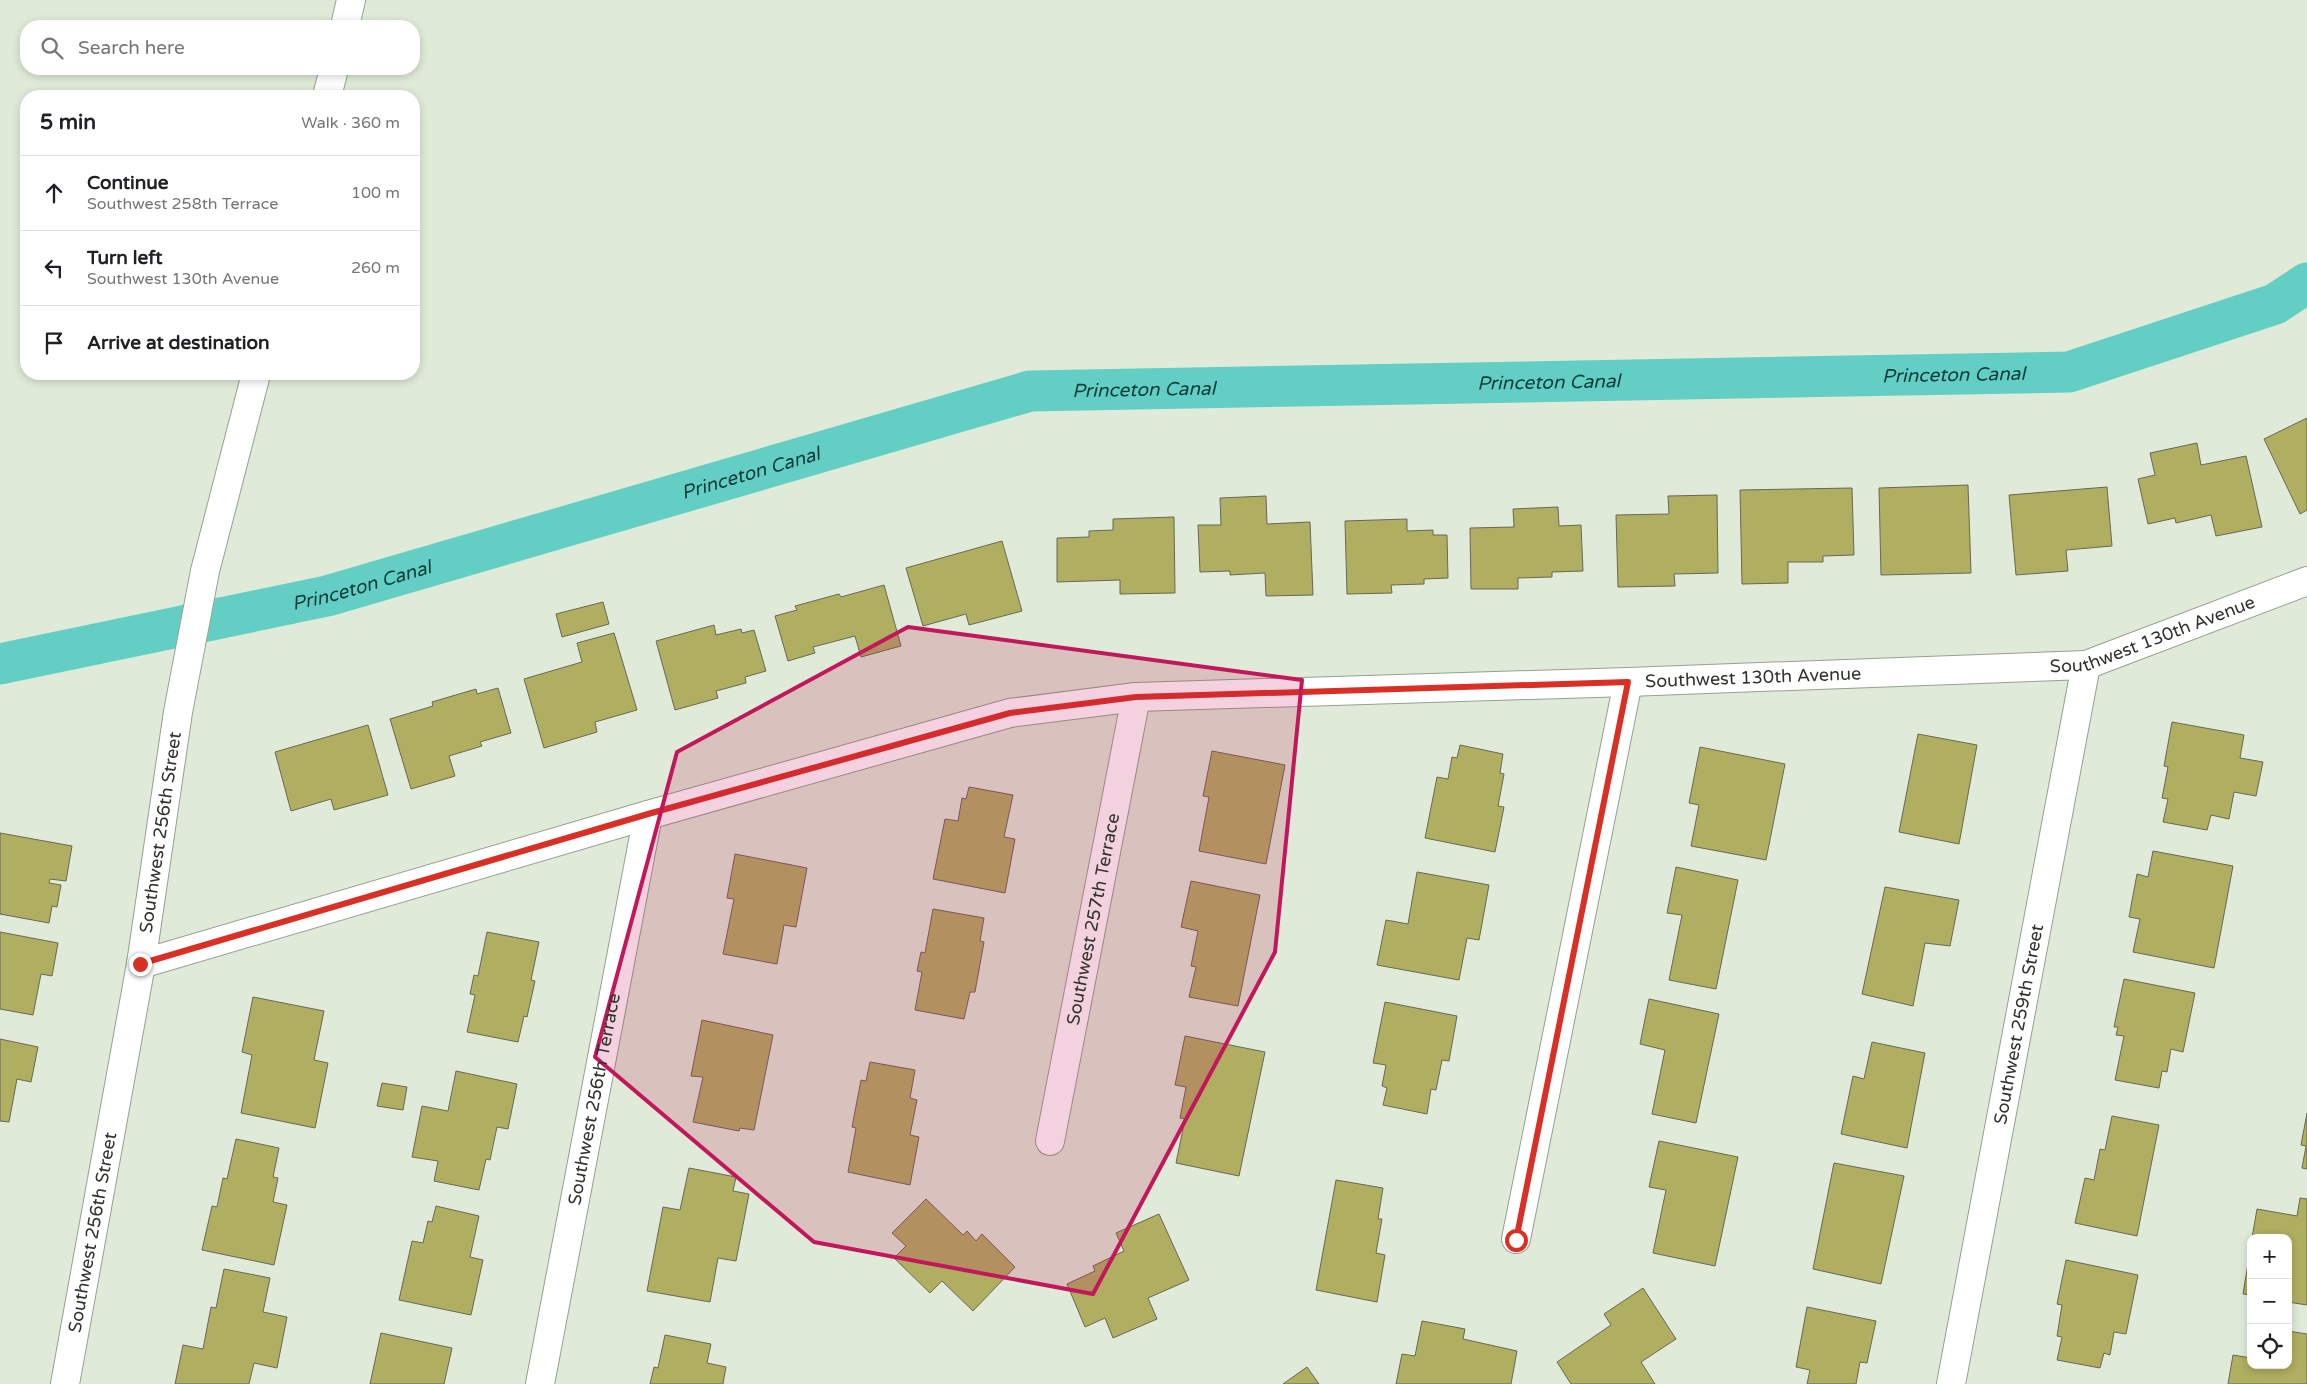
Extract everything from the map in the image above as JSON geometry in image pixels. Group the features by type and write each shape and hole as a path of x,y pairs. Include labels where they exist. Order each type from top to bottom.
{"street":[{"path":"346,20 351,0"},
{"path":"329,90 332,75"},
{"name":"Southwest 256th Street","path":"65,1384 140,964 178,712 206,570 254,380"},
{"name":"Southwest 130th Avenue","path":"140,964 648,814 1010,713 1136,697 1628,682 2086,665 2307,581"},
{"name":"Southwest 259th Street","path":"1951,1384 2086,665"},
{"path":"1516,1240 1628,682"},
{"name":"Southwest 257th Terrace","path":"1050,1141 1136,697"},
{"name":"Southwest 256th Terrace","path":"540,1384 648,814"}],"highlighted area":[{"path":"908,627 1302,680 1275,952 1093,1294 814,1242 595,1057 677,752"}],"building":[{"path":"2307,418 2307,510 2300,514 2264,439"},
{"path":"2197,443 2201,465 2246,456 2262,527 2216,536 2211,515 2176,523 2175,518 2148,524 2138,479 2155,475 2150,453"},
{"path":"1968,485 1971,573 1881,575 1879,488"},
{"path":"2107,487 2112,546 2066,550 2068,571 2016,575 2009,495"},
{"path":"1852,488 1854,555 1823,556 1823,562 1788,562 1788,583 1742,584 1740,490"},
{"path":"1717,495 1718,573 1674,574 1675,586 1618,587 1616,515 1669,514 1668,496"},
{"path":"1266,496 1267,524 1310,522 1313,595 1266,596 1265,573 1230,575 1230,571 1200,572 1198,525 1221,525 1220,498"},
{"path":"1558,507 1559,526 1581,525 1583,571 1552,572 1552,577 1518,578 1518,589 1471,589 1470,528 1514,527 1513,509"},
{"path":"1174,517 1175,593 1120,594 1120,580 1057,582 1057,538 1089,537 1089,531 1113,530 1113,519"},
{"path":"1407,519 1407,531 1433,530 1433,535 1447,535 1448,578 1424,579 1424,584 1391,585 1392,593 1347,594 1345,521"},
{"path":"1002,541 1022,611 969,625 966,614 923,626 906,568"},
{"path":"884,585 901,646 861,657 855,636 813,647 815,653 788,661 775,616 797,610 795,606 839,594 841,597"},
{"path":"603,602 609,624 562,637 556,614"},
{"path":"714,625 716,635 741,629 742,633 754,630 766,671 745,677 746,683 716,691 718,698 675,710 656,641"},
{"path":"614,633 637,710 595,722 597,732 544,748 524,679 582,662 577,643"},
{"path":"498,688 511,733 480,742 482,746 449,756 455,776 411,789 390,719 433,706 432,702 476,689 477,694"},
{"path":"2172,722 2244,735 2240,758 2263,762 2256,796 2234,792 2229,819 2211,815 2207,830 2163,822 2168,799 2162,798 2168,767 2164,766"},
{"path":"368,725 388,795 334,810 331,799 291,811 275,752"},
{"path":"1918,734 1977,745 1959,844 1899,832"},
{"path":"1460,745 1503,754 1500,773 1504,774 1498,806 1504,807 1495,852 1425,838 1437,777 1448,779 1452,757 1457,758"},
{"path":"1700,747 1785,764 1766,860 1691,846 1699,805 1689,803"},
{"path":"1212,751 1285,765 1266,864 1199,851 1209,797 1203,796"},
{"path":"969,787 1013,795 1004,837 1015,839 1005,893 933,879 945,819 958,821 962,798 966,799"},
{"path":"0,833 72,846 66,881 50,879 49,883 61,885 57,907 52,906 49,923 0,914"},
{"path":"2153,851 2233,866 2214,968 2133,952 2140,919 2129,917 2137,874 2148,877"},
{"path":"735,854 807,868 796,927 784,925 777,964 723,954 734,899 727,898"},
{"path":"1676,867 1738,880 1716,989 1669,980 1682,915 1667,913"},
{"path":"1417,872 1489,885 1479,940 1467,938 1459,980 1377,965 1386,920 1408,924"},
{"path":"1191,881 1260,895 1238,1006 1189,997 1196,967 1191,966 1198,931 1181,927"},
{"path":"1885,887 1959,900 1950,946 1925,943 1913,1006 1862,994"},
{"path":"933,909 984,918 980,941 984,942 975,992 970,992 964,1019 915,1010 922,972 917,971 921,952 925,953"},
{"path":"0,932 58,943 52,976 41,974 33,1015 0,1009"},
{"path":"487,932 539,942 531,980 535,981 527,1017 524,1016 518,1042 467,1032 475,995 470,994 474,975 478,976"},
{"path":"2124,979 2195,993 2183,1052 2171,1049 2167,1072 2162,1071 2159,1088 2115,1080 2124,1036 2116,1035 2118,1027 2114,1027"},
{"path":"253,997 324,1011 314,1060 328,1063 315,1128 241,1113 252,1055 242,1052"},
{"path":"1649,999 1719,1014 1696,1123 1652,1114 1665,1050 1640,1044"},
{"path":"1385,1002 1457,1016 1449,1061 1442,1060 1436,1090 1431,1089 1427,1114 1383,1105 1387,1088 1382,1086 1386,1065 1373,1063"},
{"path":"702,1020 773,1035 754,1130 740,1128 739,1131 693,1122 703,1077 691,1076"},
{"path":"1185,1036 1265,1052 1239,1176 1176,1163 1185,1119 1180,1118 1186,1087 1175,1085"},
{"path":"0,1039 38,1047 31,1082 17,1079 9,1122 0,1121"},
{"path":"1872,1042 1925,1053 1907,1148 1841,1134 1853,1076 1864,1079"},
{"path":"870,1062 915,1070 910,1098 917,1100 910,1135 919,1137 910,1185 848,1172 856,1128 852,1127 861,1080 866,1081"},
{"path":"456,1071 517,1084 508,1129 497,1127 490,1160 486,1159 479,1190 434,1181 438,1161 412,1157 422,1106 448,1111"},
{"path":"382,1083 407,1087 403,1110 377,1106"},
{"path":"2307,1113 2307,1169 2302,1168 2306,1146 2301,1145"},
{"path":"2112,1116 2159,1125 2137,1236 2075,1223 2085,1178 2094,1180 2100,1149 2105,1150"},
{"path":"236,1139 279,1148 273,1177 278,1178 273,1202 287,1205 274,1265 202,1250 212,1206 217,1207 223,1178 227,1179"},
{"path":"1659,1141 1738,1157 1715,1266 1653,1253 1666,1190 1649,1187"},
{"path":"1834,1163 1904,1176 1881,1284 1813,1269"},
{"path":"689,1168 736,1177 733,1191 749,1194 736,1261 718,1258 710,1302 647,1291 663,1207 680,1210"},
{"path":"1336,1180 1383,1188 1378,1219 1382,1219 1376,1253 1385,1255 1377,1302 1316,1290"},
{"path":"2300,1198 2307,1199 2307,1305 2292,1303 2292,1234 2253,1234 2257,1209 2297,1216"},
{"path":"926,1199 963,1235 967,1231 976,1241 982,1234 1015,1267 973,1311 942,1281 930,1293 894,1258 906,1246 892,1233"},
{"path":"436,1206 479,1216 470,1257 483,1260 471,1315 399,1300 412,1241 423,1243 428,1221 432,1222"},
{"path":"1159,1214 1189,1280 1148,1298 1157,1319 1113,1338 1105,1318 1085,1327 1067,1284 1095,1271 1093,1266 1124,1251 1116,1233"},
{"path":"2066,1260 2138,1275 2126,1334 2114,1332 2110,1355 2104,1353 2100,1368 2057,1360 2062,1337 2057,1336 2062,1305 2057,1304"},
{"path":"224,1269 270,1278 263,1312 287,1317 277,1368 254,1363 249,1384 175,1384 183,1345 203,1349 211,1307 216,1308"},
{"path":"2247,1270 2247,1294 2243,1294"},
{"path":"1643,1288 1676,1339 1641,1362 1655,1384 1571,1384 1557,1362 1611,1325 1604,1314"},
{"path":"1807,1307 1876,1321 1867,1363 1860,1362 1856,1384 1807,1384 1810,1370 1796,1367"},
{"path":"1422,1321 1465,1329 1463,1339 1517,1351 1511,1384 1396,1384 1402,1354 1415,1356"},
{"path":"2292,1332 2307,1334 2307,1384 2228,1384 2233,1355 2247,1357 2247,1369 2292,1369"},
{"path":"381,1333 452,1348 444,1384 370,1384"},
{"path":"665,1335 711,1344 707,1363 726,1367 723,1384 650,1384 654,1367 658,1368"},
{"path":"1307,1367 1319,1384 1283,1384"}],"waterway":[{"name":"Princeton Canal","path":"0,664 327,596 1030,391 2069,372 2275,304 2307,283"}],"route":[{"path":"140,964 648,814 1010,713 1136,697 1628,682 1516,1240"}]}
